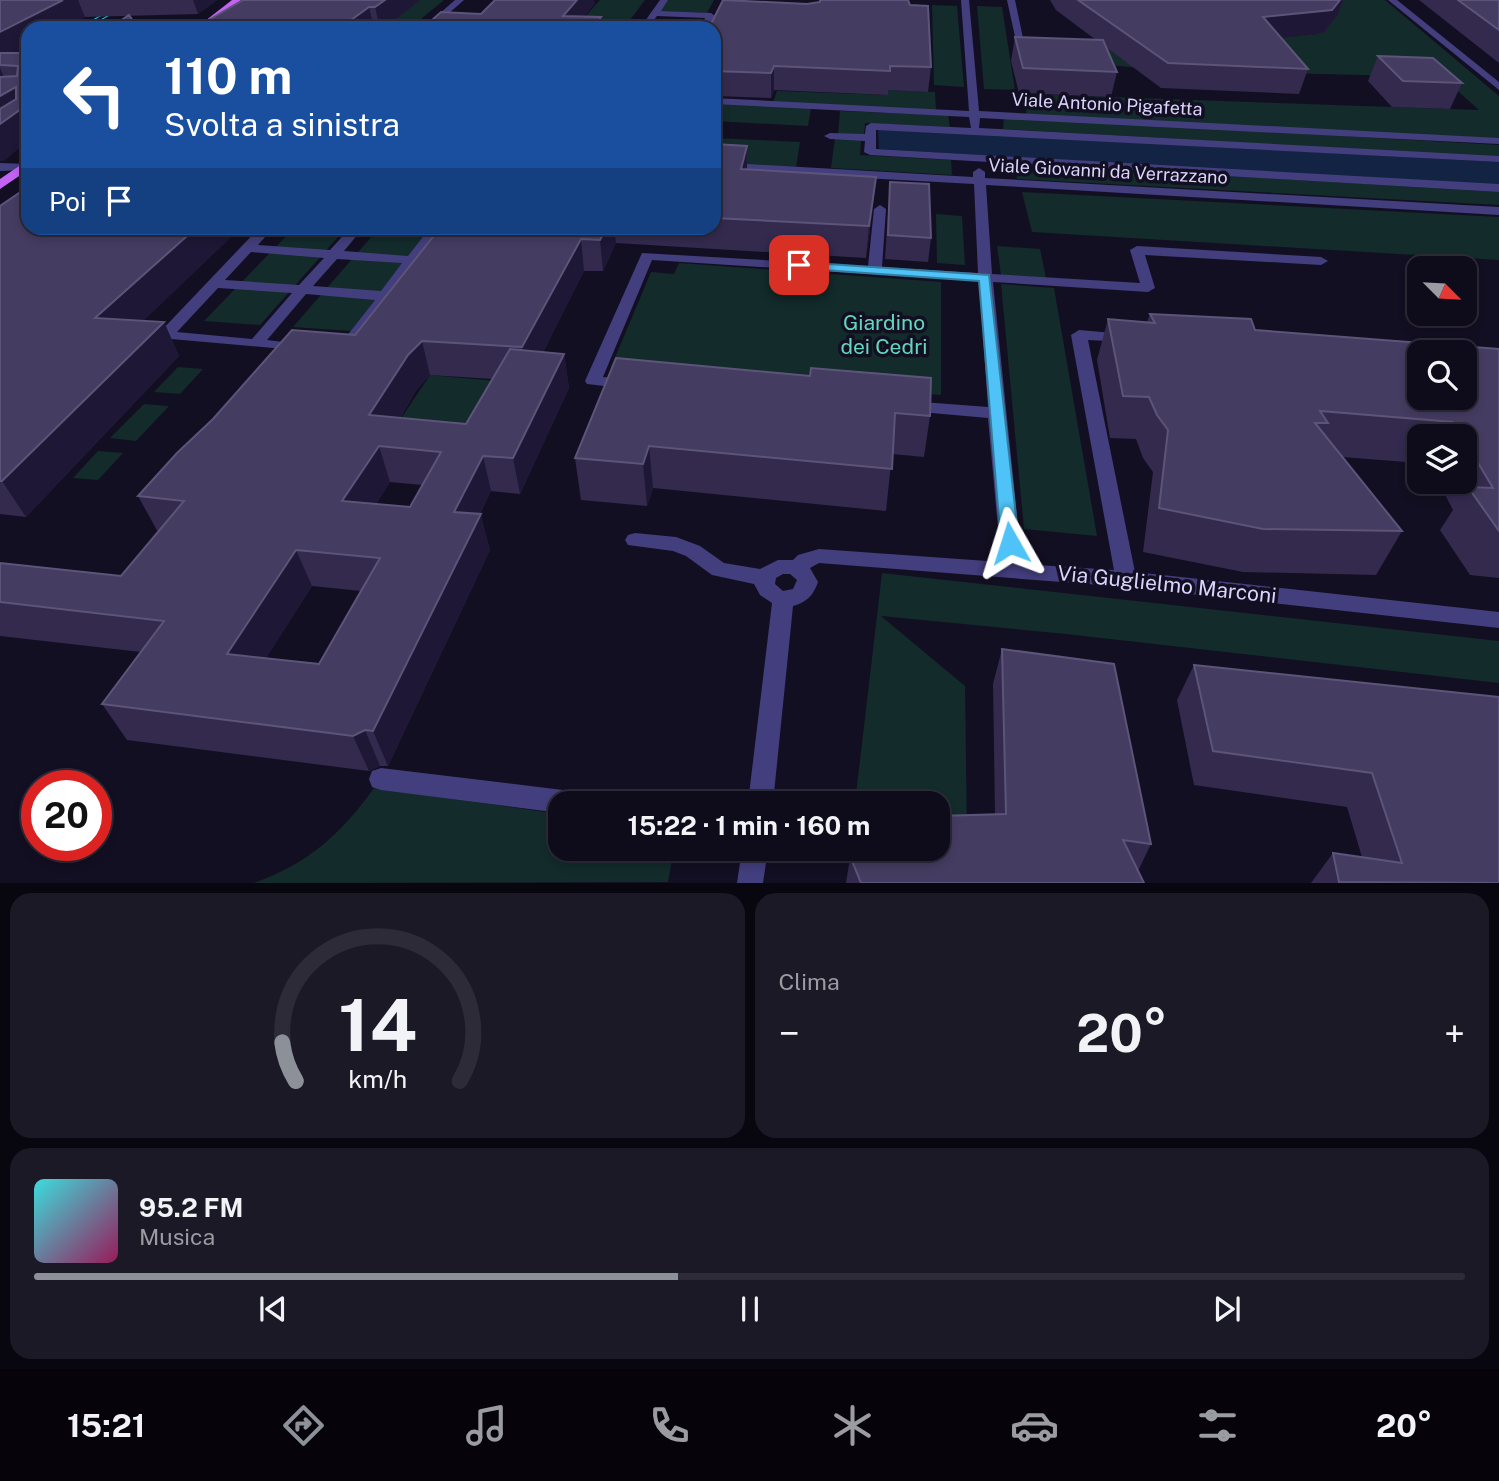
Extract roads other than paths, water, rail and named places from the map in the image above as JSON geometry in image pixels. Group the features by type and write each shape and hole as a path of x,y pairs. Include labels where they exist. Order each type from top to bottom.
{"main road":[{"path":"209,21 237,0"},
{"path":"0,185 21,169"}],"street":[{"path":"435,21 460,0"},
{"path":"649,21 664,0"},
{"path":"965,0 975,131"},
{"path":"1011,0 1024,55"},
{"path":"1392,0 1499,87"},
{"path":"654,13 725,17"},
{"path":"708,21 711,16"},
{"name":"Viale Antonio Pigafetta","path":"721,101 1499,141"},
{"path":"1499,159 871,126 870,138 870,152 1499,188"},
{"path":"830,136 870,138"},
{"path":"977,159 981,181 985,278 996,413 1012,569"},
{"path":"0,167 21,165"},
{"name":"Viale Giovanni da Verrazzano","path":"721,166 1499,211"},
{"path":"875,270 880,209"},
{"path":"259,235 164,335 318,349"},
{"path":"256,343 351,235"},
{"path":"344,351 430,235"},
{"path":"247,248 411,260"},
{"path":"648,386 593,381 647,256 1148,288 1137,250 1321,261"},
{"path":"214,282 384,296"},
{"path":"1126,579 1079,335 1147,340"},
{"path":"898,405 996,413"},
{"path":"635,540 676,544 693,551 719,570 765,578"},
{"name":"Via Guglielmo Marconi","path":"797,569 805,560 820,556 1012,569 1499,620"},
{"path":"778,567 797,569 806,577 807,588 798,597 783,599 770,593 764,583 765,578 778,567"},
{"path":"761,791 783,599"},
{"path":"381,779 548,800"},
{"path":"750,883 753,861"}],"water":[{"path":"878,129 1499,162 1499,186 879,149"}],"railway":[{"path":"94,21 135,0"}],"park label":[{"name":"Giardino dei Cedri","path":"884,334"}]}
